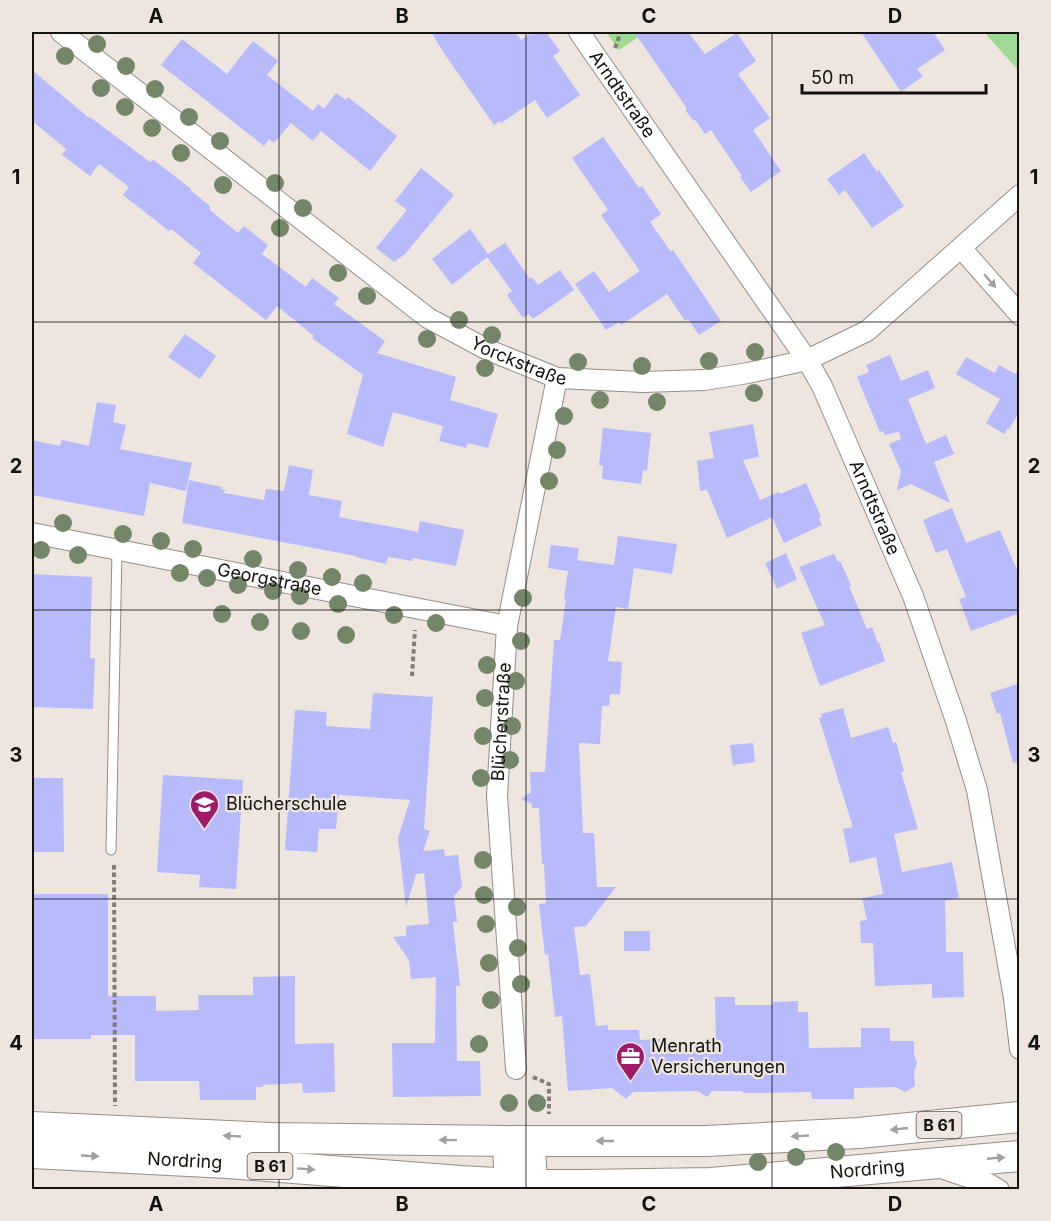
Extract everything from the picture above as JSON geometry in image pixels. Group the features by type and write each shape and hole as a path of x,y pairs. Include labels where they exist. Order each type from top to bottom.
{"main road":[{"name":"Nordring","path":"32,1127 272,1138 525,1132 707,1141 859,1133 1020,1117"},
{"path":"521,1187 525,1132"},
{"name":"Nordring","path":"32,1153 228,1163 521,1187 711,1183 1020,1156"}],"street":[{"name":"Yorckstraße","path":"61,32 428,318 486,349 557,378 643,382 704,380 807,360 867,331 1020,195"},
{"name":"Arndtstraße","path":"579,32 807,360 822,386 913,596 977,790 1014,998 1020,1049"},
{"path":"962,248 1020,315"},
{"name":"Blücherstraße","path":"516,1070 497,796 507,626 557,378"},
{"name":"Georgstraße","path":"32,533 507,626"},
{"path":"930,1164 989,1184 999,1190"}],"lane":[{"path":"111,850 117,550"}],"path":[{"path":"412,676 417,608"},
{"path":"104,1106 115,1107 114,866 111,850"},
{"path":"516,1070 549,1084 549,1115 525,1132"}],"green space":[{"path":"606,32 646,32 619,50"},
{"path":"984,32 1019,32 1019,71"}],"building":[{"path":"431,32 515,32 521,40 533,32 546,32 560,51 553,56 580,95 547,118 535,100 501,123 500,121 494,125"},
{"path":"634,32 688,32 705,54 737,33 756,61 738,74 770,118 753,130 781,171 751,192 711,130 705,134 686,111 686,107"},
{"path":"861,32 933,32 945,50 917,69 923,76 901,92"},
{"path":"182,39 227,74 253,41 278,61 267,75 313,111 318,104 324,109 336,93 346,100 348,97 397,136 370,171 321,131 313,141 291,123 274,143 269,139 264,146 161,65"},
{"path":"32,70 89,118 150,162 154,160 191,189 210,206 210,210 238,233 244,226 268,245 262,254 306,287 312,278 339,298 334,304 385,341 377,353 456,377 450,400 498,414 488,448 468,443 466,448 439,441 443,426 393,412 383,447 347,434 363,375 312,338 314,336 277,306 266,320 193,263 201,253 123,195 129,187 99,164 90,176 62,155 66,149 32,121"},
{"path":"603,137 639,188 642,186 661,214 650,222 671,252 673,250 721,321 699,335 688,319 685,321 667,294 621,325 619,322 606,330 575,284 594,271 609,292 640,271 601,215 608,210 572,158"},
{"path":"864,153 904,206 872,228 845,190 839,195 827,179"},
{"path":"421,168 454,195 405,254 394,262 376,248 407,210 395,201"},
{"path":"470,229 488,254 505,243 530,279 532,277 538,285 560,270 574,290 533,319 529,314 523,318 507,295 512,291 487,257 452,285 432,259"},
{"path":"185,334 216,356 200,379 168,357"},
{"path":"890,355 901,381 928,370 935,388 908,399 926,444 946,435 954,454 934,462 950,503 911,484 897,490 901,471 889,444 901,439 899,432 885,435 883,431 880,432 857,377 869,372 866,365"},
{"path":"966,357 995,373 999,365 1015,374 1020,367 1020,411 1004,434 986,423 1000,399 956,374"},
{"path":"97,402 116,405 113,422 126,425 120,449 192,463 186,491 150,483 144,516 32,495 32,440 60,446 62,440 89,446"},
{"path":"753,424 759,457 743,460 760,500 806,483 821,517 819,518 822,525 784,543 772,517 727,538 707,490 700,491 697,461 714,458 709,432"},
{"path":"603,428 651,433 647,471 643,470 641,484 602,479 603,466 599,465"},
{"path":"289,465 313,470 309,495 342,501 339,517 418,532 420,521 464,530 456,566 413,558 412,561 388,557 386,564 356,556 182,523 189,480 222,487 221,489 225,490 224,493 264,500 266,489 284,491"},
{"path":"952,508 966,543 1000,530 1020,577 1020,613 971,631 959,599 966,597 947,549 936,553 923,520"},
{"path":"618,536 677,544 672,574 634,568 628,609 616,607 608,661 622,662 620,694 610,694 609,706 602,706 600,744 579,743 583,833 594,833 597,887 616,887 586,926 574,927 580,975 590,974 596,1026 608,1025 608,1030 639,1030 640,1040 660,1039 661,1051 709,1051 709,1042 716,1042 715,997 735,997 735,1005 773,1005 773,1002 798,1001 798,1012 808,1012 809,1048 861,1047 861,1028 890,1028 890,1041 914,1041 914,1055 917,1063 914,1072 915,1086 905,1092 895,1087 854,1088 854,1099 812,1099 811,1092 712,1091 707,1097 698,1091 633,1092 626,1099 612,1088 568,1091 562,1016 555,1017 548,954 545,955 539,904 546,903 539,808 532,808 532,804 521,799 531,792 530,772 545,772 554,640 560,640 566,600 564,599 568,571 548,568 551,545 579,548 577,560 614,565"},
{"path":"786,553 797,579 777,589 765,563"},
{"path":"834,554 838,562 840,561 851,585 849,586 867,629 872,627 885,661 820,686 801,633 825,625 799,567"},
{"path":"32,574 92,577 90,658 95,658 93,709 32,707 34,621 32,621"},
{"path":"1020,683 1020,762 1013,763 1000,713 997,714 990,693"},
{"path":"373,693 433,697 424,829 430,831 423,851 444,849 445,856 458,855 462,887 454,896 457,922 453,922 460,986 456,986 457,1061 480,1061 481,1096 393,1097 392,1043 435,1043 436,977 411,979 409,960 393,937 406,936 406,926 429,924 424,873 416,874 406,907 398,838 410,800 339,795 336,829 319,829 317,852 285,850 295,710 327,712 326,726 370,729"},
{"path":"843,708 851,738 888,727 893,743 896,742 904,771 901,772 918,829 894,834 902,872 952,862 959,898 945,901 946,952 963,952 964,997 932,998 932,984 875,986 873,943 861,943 860,921 867,920 862,898 883,894 876,857 850,863 843,829 853,827 819,718 822,717 821,714"},
{"path":"753,743 755,762 733,765 730,745"},
{"path":"163,775 243,780 236,889 199,887 200,875 157,872"},
{"path":"32,778 63,778 64,852 32,852"},
{"path":"32,894 108,894 108,996 156,996 156,1011 199,1010 198,995 253,995 253,977 295,976 295,1044 334,1043 335,1092 303,1093 302,1083 263,1085 263,1087 256,1087 256,1100 200,1100 199,1081 135,1081 135,1035 91,1035 91,1039 32,1039"},
{"path":"624,931 650,931 650,951 624,951"}],"place":[{"name":"Blücherschule","path":"205,830"},
{"name":"Menrath Versicherungen","path":"630,1082"}]}
